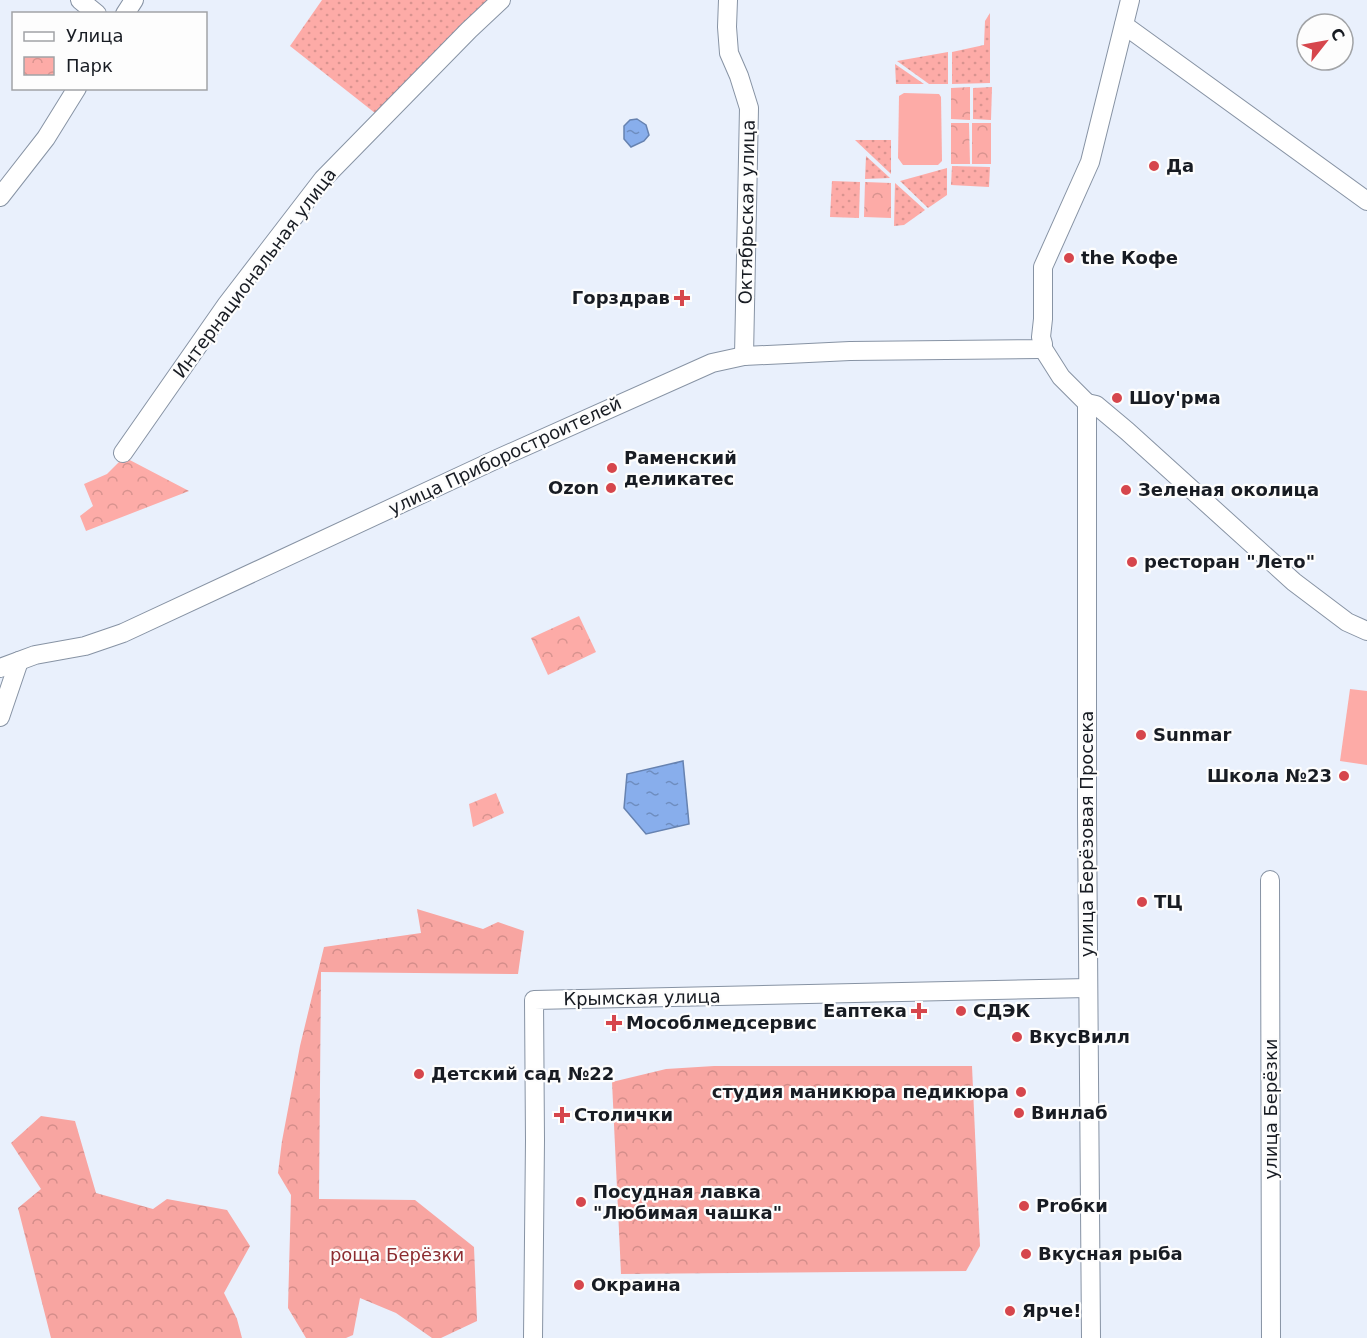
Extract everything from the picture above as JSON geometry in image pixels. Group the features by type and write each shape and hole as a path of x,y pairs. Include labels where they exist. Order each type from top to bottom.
{"street":[{"path":"80,0 95,12"},
{"name":"Интернациональная улица","path":"123,453 226,304 323,179 501,0"},
{"name":"Октябрьская улица","path":"728,0 729,53 749,108 744,356"},
{"path":"1130,0 1090,162 1043,267 1043,319 1038,344 1061,377 1087,403 1096,405 1127,431 1294,582 1347,622 1367,632"},
{"path":"1124,26 1367,201"},
{"path":"0,197 46,138 76,90"},
{"name":"улица Приборостроителей","path":"0,668 35,655 85,646 123,633 619,403 712,363 744,356 1038,344"},
{"name":"улица Берёзовая Просека","path":"1087,403 1091,1338"},
{"path":"0,717 19,661"},
{"name":"улица Берёзки","path":"1270,880 1271,1338"},
{"name":"Крымская улица","path":"533,1338 534,1000 1088,988"}],"green space":[{"path":"322,0 492,0 375,113 290,46"},
{"path":"990,13 990,83 952,84 952,52 984,45 985,21"},
{"path":"948,52 948,84 929,84 897,61"},
{"path":"895,64 924,84 896,84"},
{"path":"970,87 970,120 951,119 951,88"},
{"path":"992,87 991,120 973,119 973,88"},
{"path":"904,93 939,94 941,97 942,161 938,165 903,165 898,158 899,96"},
{"path":"951,123 969,123 970,164 951,164"},
{"path":"972,123 991,123 991,164 972,164"},
{"path":"855,140 891,140 891,174"},
{"path":"866,156 890,178 865,179"},
{"path":"952,166 990,167 989,187 951,185"},
{"path":"947,168 947,195 928,208 900,181"},
{"path":"832,181 860,182 859,218 830,217"},
{"path":"865,182 891,183 891,218 864,217"},
{"path":"895,183 925,210 904,225 894,226"},
{"path":"124,457 189,491 86,531 80,516 93,506 84,484 107,474"},
{"path":"579,616 596,652 548,675 531,638"},
{"path":"1350,689 1367,691 1367,765 1340,761"},
{"path":"496,793 504,813 473,827 469,804"},
{"name":"роща Берёзки","path":"417,909 483,929 498,922 524,931 518,974 321,972 319,1199 415,1200 474,1247 477,1321 441,1338 432,1338 396,1313 360,1298 353,1335 346,1338 306,1338 288,1308 291,1195 278,1173 300,1046 324,947 421,933"},
{"path":"714,1066 972,1066 980,1246 966,1271 621,1274 612,1082 666,1069"},
{"path":"41,1116 75,1121 96,1193 153,1209 167,1199 227,1210 250,1246 224,1293 237,1319 242,1338 51,1338 18,1208 41,1189 11,1143"}],"water":[{"path":"637,119 646,125 649,135 644,141 631,147 624,139 624,126 630,120"},
{"path":"683,761 689,824 646,834 624,808 627,774"}],"place":[{"name":"Да","path":"1154,166"},
{"name":"the Кофе","path":"1069,258"},
{"name":"Горздрав","path":"682,298"},
{"name":"Шоу'рма","path":"1117,398"},
{"name":"Раменский деликатес","path":"612,468"},
{"name":"Ozon","path":"611,488"},
{"name":"Зеленая околица","path":"1126,490"},
{"name":"ресторан \"Лето\"","path":"1132,562"},
{"name":"Sunmar","path":"1141,735"},
{"name":"Школа №23","path":"1344,776"},
{"name":"ТЦ","path":"1142,902"},
{"name":"Еаптека","path":"919,1011"},
{"name":"СДЭК","path":"961,1011"},
{"name":"Мособлмедсервис","path":"614,1023"},
{"name":"ВкусВилл","path":"1017,1037"},
{"name":"Детский сад №22","path":"419,1074"},
{"name":"студия маникюра педикюра","path":"1021,1092"},
{"name":"Винлаб","path":"1019,1113"},
{"name":"Столички","path":"562,1115"},
{"name":"Посудная лавка \"Любимая чашка\"","path":"581,1202"},
{"name":"Proбки","path":"1024,1206"},
{"name":"Вкусная рыба","path":"1026,1254"},
{"name":"Окраина","path":"579,1285"},
{"name":"Ярче!","path":"1010,1311"}]}
